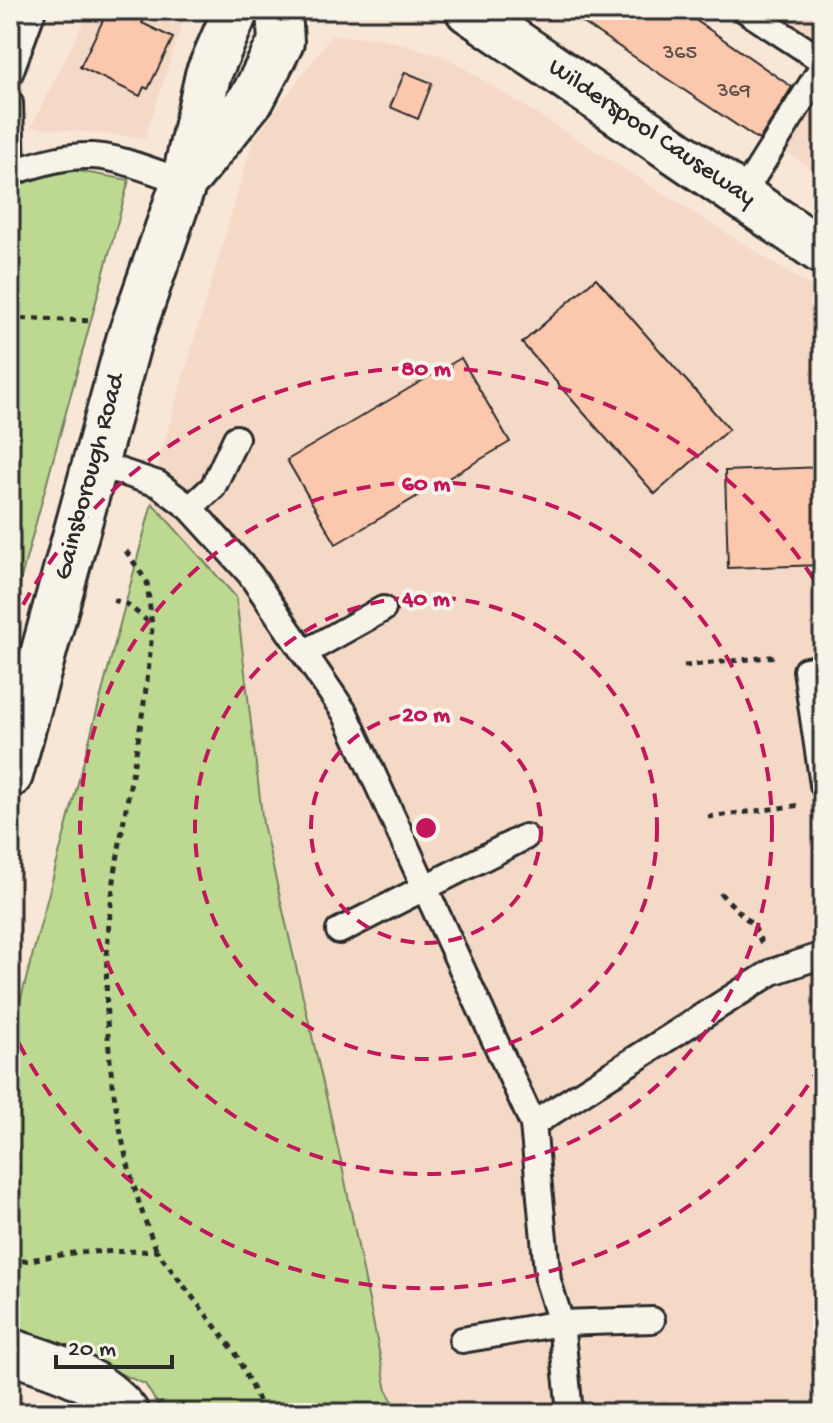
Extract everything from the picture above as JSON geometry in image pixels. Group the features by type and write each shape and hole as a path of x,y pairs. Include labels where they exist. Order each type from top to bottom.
{"main road":[{"name":"Gainsborough Road","path":"10,775 129,340 184,182 208,75 236,10"},
{"name":"Gainsborough Road","path":"184,182 253,97 281,42 279,10"},
{"name":"Wilderspool Causeway","path":"463,12 742,195 823,252"},
{"path":"10,1351 84,1377 110,1394 126,1413"}],"lane":[{"path":"10,73 33,10"},
{"path":"742,195 823,63 745,10"},
{"path":"10,103 11,173 53,157 91,153 184,182"},
{"path":"190,508 213,487 236,438"},
{"path":"95,463 158,484 190,508 250,574 345,713 533,1124 548,1281 561,1323 570,1413"},
{"path":"304,653 383,609"},
{"path":"822,785 806,670 823,667"},
{"path":"339,931 525,837"},
{"path":"533,1124 772,972 823,955"},
{"path":"462,1340 561,1323 652,1320"}],"path":[{"path":"10,318 99,321"},
{"path":"126,551 147,582 152,626 108,950 110,1046 127,1167 138,1207 157,1251 235,1352 264,1413"},
{"path":"113,600 127,604 152,626"},
{"path":"684,666 747,659"},
{"path":"708,817 801,806 822,785"},
{"path":"720,893 754,926 772,972"},
{"path":"10,1263 79,1252 157,1251"}],"shaded area":[{"path":"90,10 187,10 145,138 31,127"},
{"path":"764,10 823,10 823,51"},
{"path":"331,36 381,38 446,57 823,294 823,1413 399,1413 387,1391 263,824 236,597 152,503 162,449 253,141"},
{"path":"823,89 823,178 787,152"}],"green space":[{"path":"61,168 129,180 18,589 10,587 10,187"},
{"path":"152,503 236,597 263,824 341,1161 387,1391 399,1413 163,1413 145,1384 10,1327 10,1040"}],"building":[{"path":"108,10 149,10 142,23 173,38 148,89 144,87 140,96 80,67"},
{"path":"564,10 681,10 792,87 759,140"},
{"path":"405,72 432,83 418,119 390,107"},
{"path":"596,278 729,429 655,494 522,343"},
{"path":"461,358 510,442 336,544 287,460"},
{"path":"823,467 823,565 728,568 725,471"}]}
